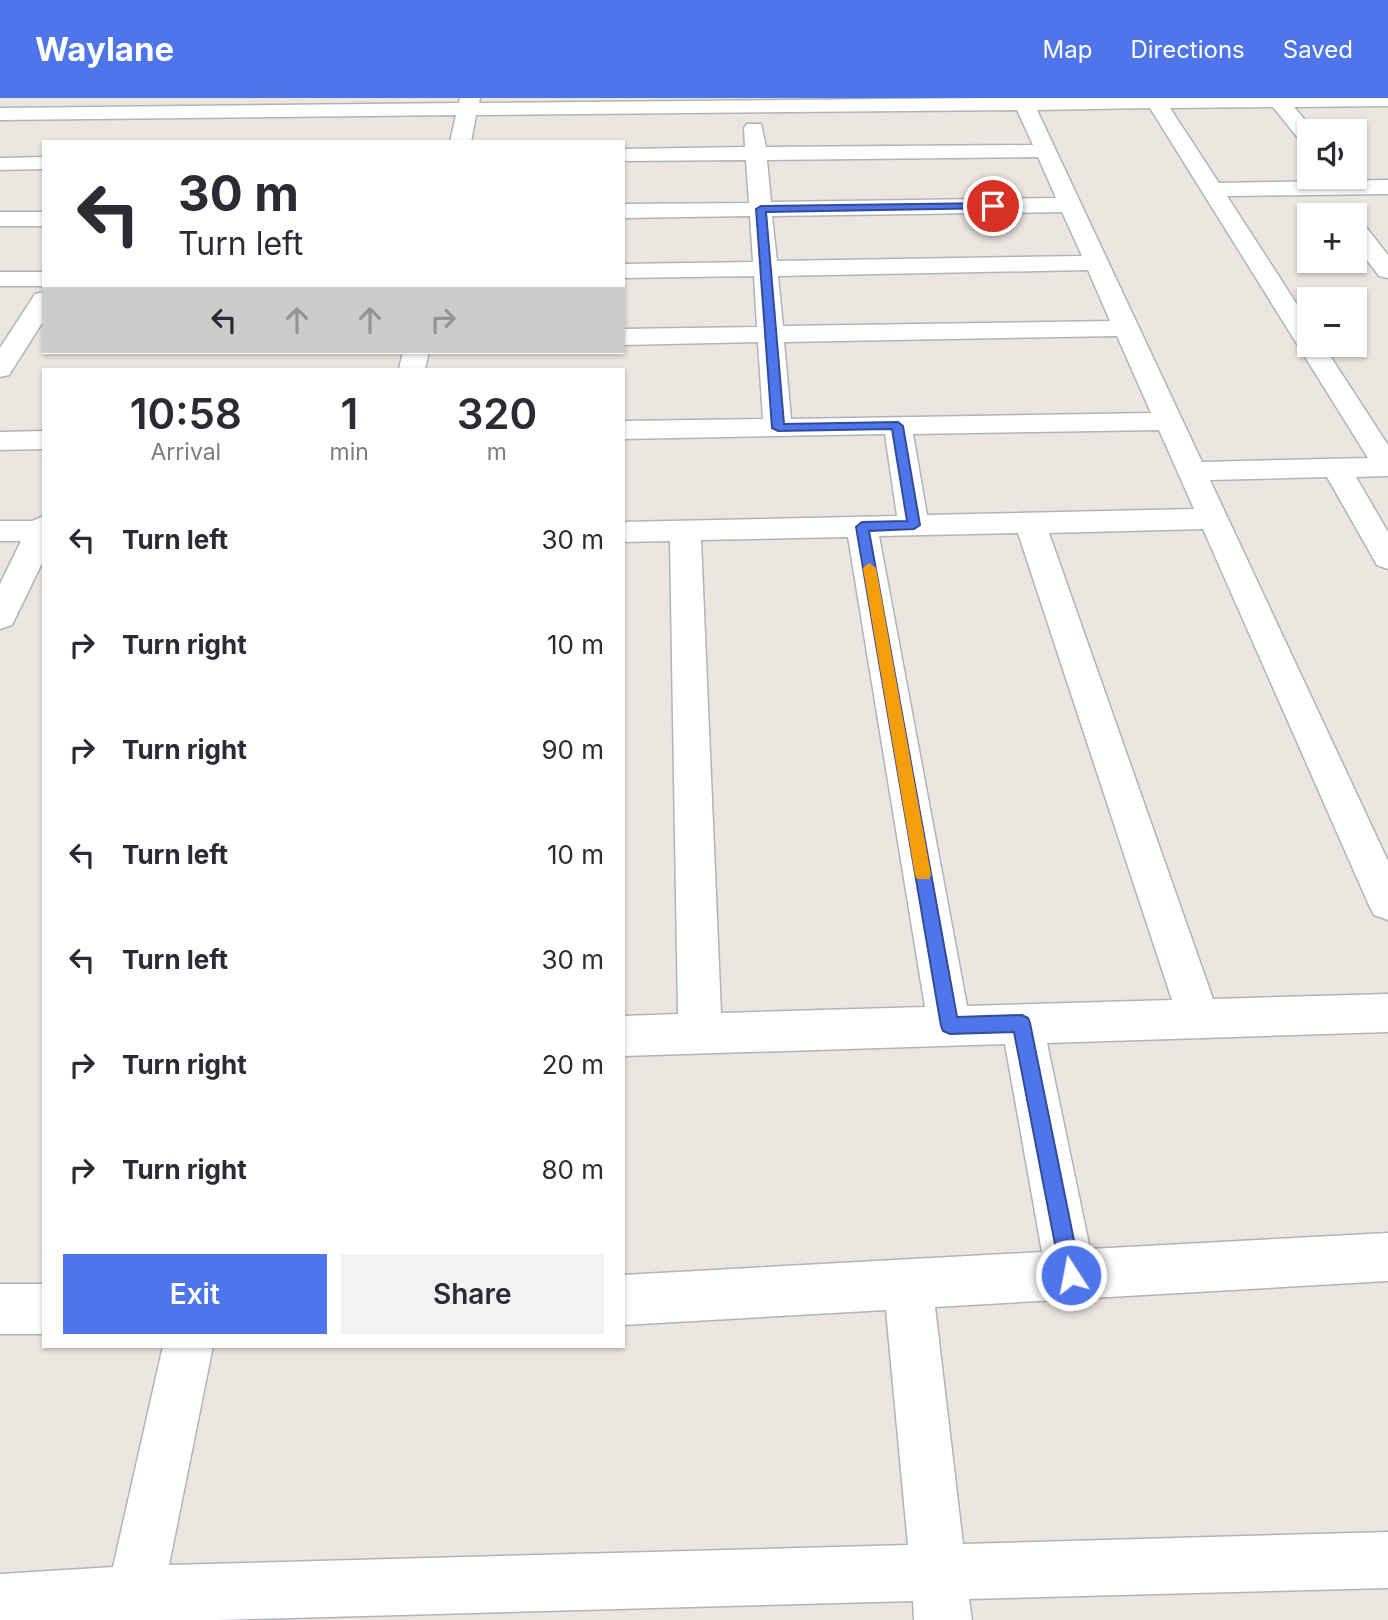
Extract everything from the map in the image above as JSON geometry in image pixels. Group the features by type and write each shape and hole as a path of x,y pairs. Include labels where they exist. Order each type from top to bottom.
{"street":[{"path":"0,114 76,105 156,112 267,104 752,105 878,101 1387,101"},
{"path":"1279,101 1297,124"},
{"path":"1156,102 1297,324"},
{"path":"460,140 468,103"},
{"path":"1024,103 1388,903"},
{"path":"752,105 778,428"},
{"path":"144,132 156,112"},
{"path":"625,155 1046,151"},
{"path":"0,164 42,163"},
{"path":"1212,190 1297,186"},
{"path":"1367,186 1388,187"},
{"path":"625,211 1070,205"},
{"path":"0,219 42,219"},
{"path":"1367,244 1388,271"},
{"path":"625,271 1096,263"},
{"path":"0,279 42,279"},
{"path":"4,355 42,302"},
{"path":"625,337 1126,328"},
{"path":"4,355 42,348"},
{"path":"1190,471 1388,467 1318,357"},
{"path":"625,430 1167,421"},
{"path":"898,426 914,525"},
{"path":"0,441 42,440"},
{"path":"1336,468 1388,558"},
{"path":"625,532 1212,519"},
{"path":"1030,523 1199,1018"},
{"path":"862,527 950,1026"},
{"path":"0,531 42,528"},
{"path":"0,617 42,530"},
{"path":"685,531 700,1034"},
{"path":"625,1036 1388,1013"},
{"path":"1022,1023 1071,1275"},
{"path":"625,1300 1388,1257"},
{"path":"908,1284 941,1596"},
{"path":"0,1309 42,1309"},
{"path":"132,1607 188,1348"},
{"path":"0,1602 132,1607 941,1596 1388,1559"}],"slow traffic":[{"path":"869,568 923,875"}],"route":[{"path":"993,206 761,209 778,428 898,426 914,525 862,527 950,1026 1022,1023 1071,1275"}]}
